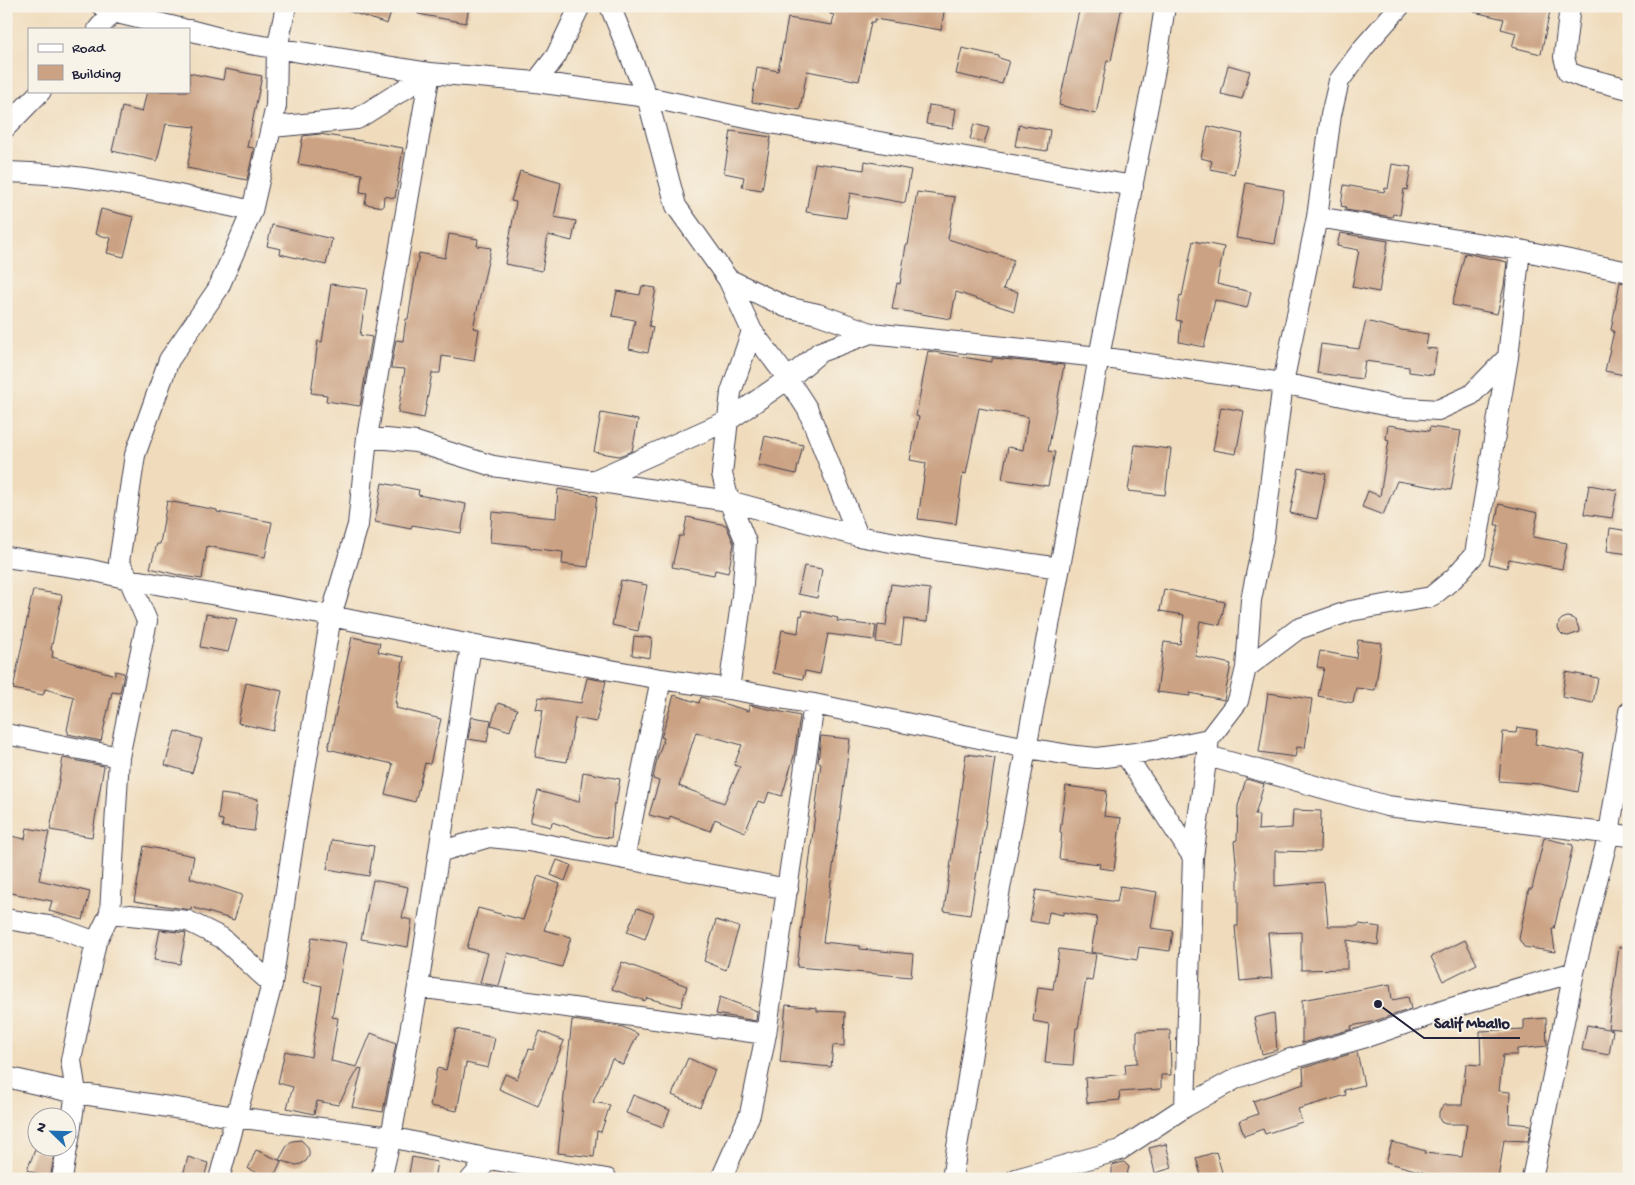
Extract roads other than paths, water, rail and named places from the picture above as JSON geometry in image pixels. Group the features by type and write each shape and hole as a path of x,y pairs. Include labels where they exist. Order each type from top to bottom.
{"street":[{"path":"73,1108 76,1093 71,1060 96,942 110,913 118,757 147,621 129,579 119,562 135,455 169,360 218,289 252,211 276,106 277,49 286,6"},
{"path":"536,82 556,56 580,6"},
{"path":"610,6 647,98 676,206 728,279 752,331 808,410 858,536"},
{"path":"952,1179 986,964 1099,357 1133,186 1165,6"},
{"path":"1185,1107 1193,857 1209,748 1238,701 1246,668 1252,600 1263,541 1283,383 1317,217 1331,115 1339,81 1364,47 1400,6"},
{"path":"1570,6 1564,57 1568,72 1629,89"},
{"path":"99,28 110,8 180,28"},
{"path":"190,30 231,41 430,74 536,82 647,98 770,123 1133,186"},
{"path":"272,127 357,119 430,74"},
{"path":"219,1179 272,984 298,811 331,616 358,525 367,437 430,74"},
{"path":"6,127 40,92"},
{"path":"6,172 70,175 138,186 252,211"},
{"path":"1317,217 1520,250 1629,272"},
{"path":"1246,668 1298,629 1350,611 1431,597 1454,578 1475,554 1508,357 1520,250"},
{"path":"728,279 786,307 818,314 871,333 1099,357 1283,383 1393,407 1438,410 1471,395 1508,357"},
{"path":"729,689 742,596 746,542 722,474 731,392 752,331"},
{"path":"595,480 729,420 788,380 820,352 871,333"},
{"path":"367,437 416,442 492,466 730,501 858,536 935,550 1060,568"},
{"path":"6,557 87,569 129,579 661,680 729,689 814,704 1027,748 1097,758 1209,748 1387,806 1629,836"},
{"path":"381,1179 391,1136 418,987 471,645"},
{"path":"624,859 661,680"},
{"path":"721,1179 750,1114 766,1034 814,704"},
{"path":"1532,1179 1574,972 1609,833 1629,712"},
{"path":"6,734 118,757"},
{"path":"1125,754 1193,857"},
{"path":"439,852 489,837 528,841 788,889"},
{"path":"110,913 188,921 222,938 272,984"},
{"path":"6,919 55,928 96,942"},
{"path":"1016,1179 1120,1150 1185,1107 1237,1078 1290,1059 1363,1038 1448,1009 1574,972"},
{"path":"418,987 766,1034"},
{"path":"6,1077 76,1093 235,1118 391,1136 489,1159 607,1179"},
{"path":"62,1179 65,1158"},
{"path":"471,1179 489,1159"}],"place":[{"name":"Salif Mballo","path":"1378,1004"}]}
